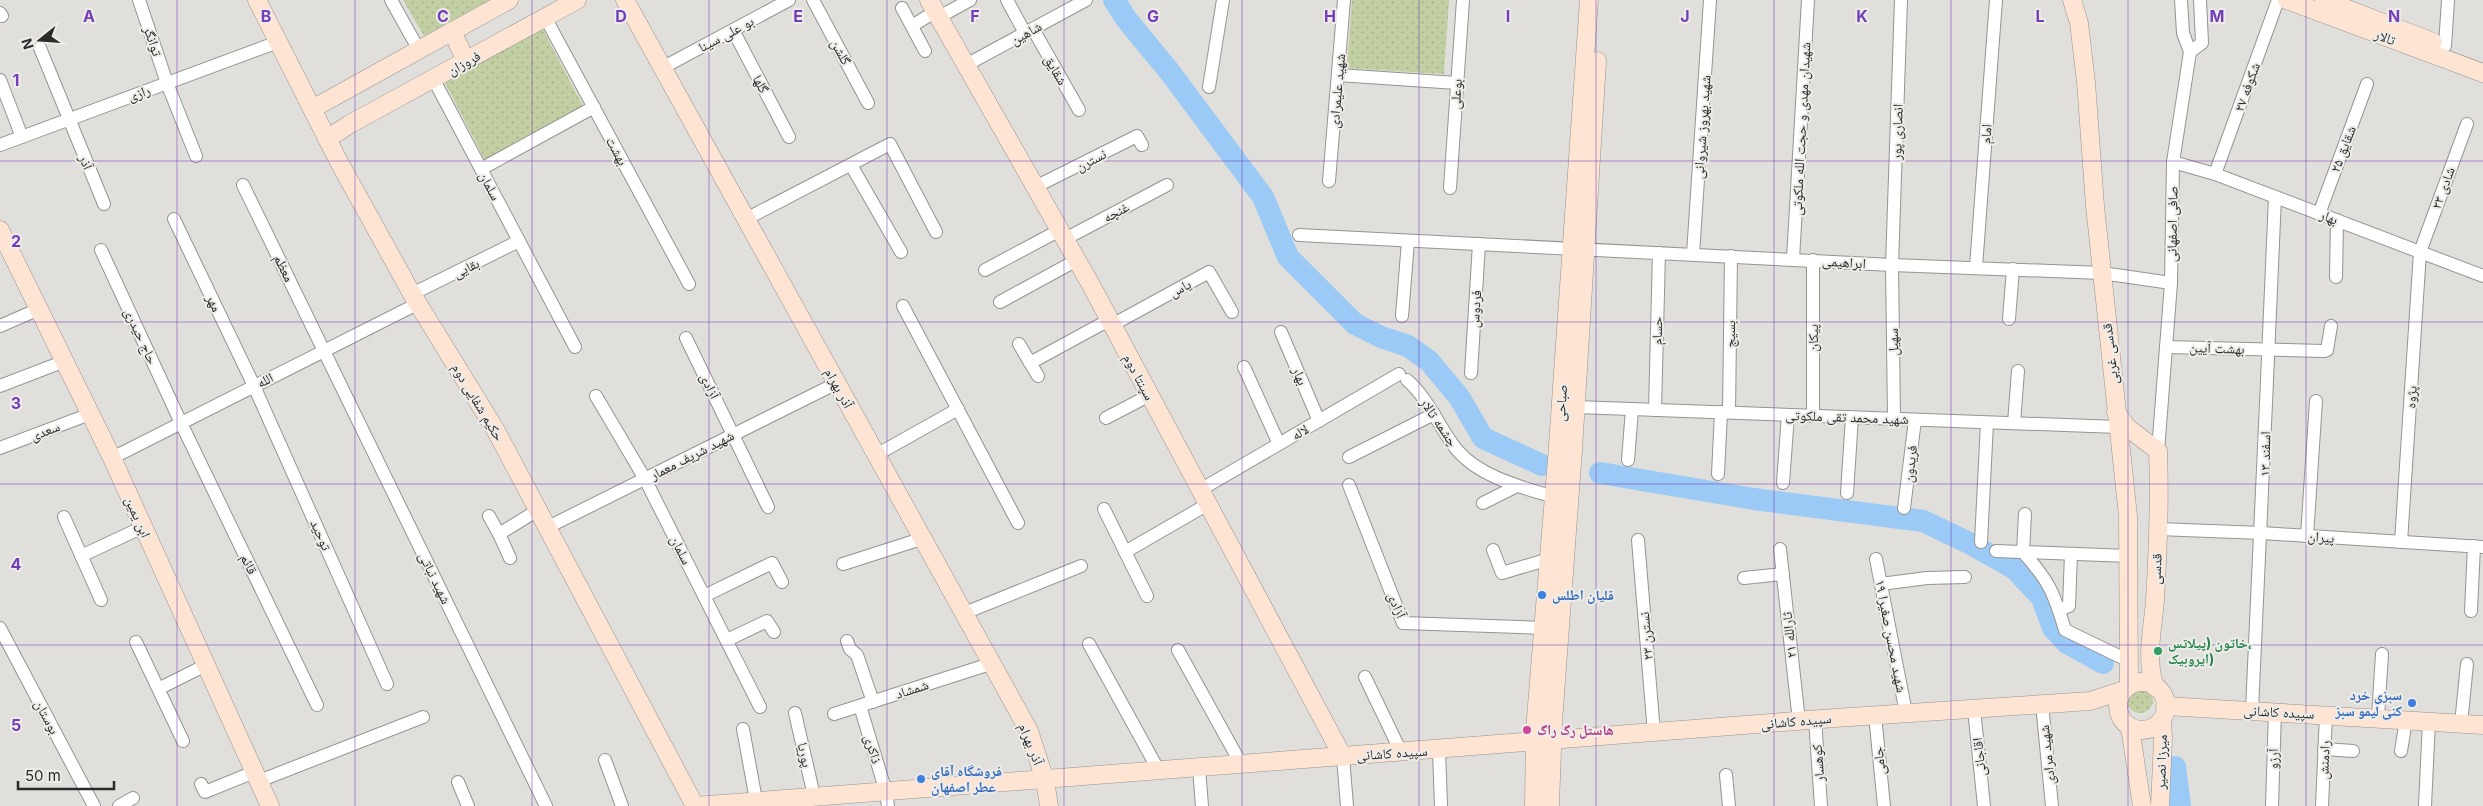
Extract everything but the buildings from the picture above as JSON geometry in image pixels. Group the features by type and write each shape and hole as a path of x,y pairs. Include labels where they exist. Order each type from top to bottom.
{"street":[{"name":"توانگر","path":"139,0 167,83 196,156"},
{"name":"حکیم شفایی دوم","path":"257,0 327,139 415,299 495,429 695,806"},
{"path":"391,0 419,50"},
{"path":"312,110 509,0"},
{"name":"فروزان","path":"327,139 350,124 434,80 577,0"},
{"name":"آذر بهرام","path":"625,0 1028,732 1044,780 1049,806"},
{"name":"بو علی سینا","path":"662,68 789,0"},
{"name":"گلشن","path":"813,0 868,103"},
{"path":"912,26 935,9 970,0"},
{"name":"شقایق","path":"1007,0 1079,110"},
{"name":"شاهین","path":"966,65 1086,0"},
{"path":"1209,87 1223,0"},
{"name":"شهید علیمرادی","path":"1329,181 1344,0"},
{"name":"بوعلی","path":"1450,188 1463,0"},
{"name":"صباحی","path":"1550,806 1576,407 1579,249 1589,0"},
{"name":"صباحی","path":"1534,806 1535,742 1554,497 1579,249 1601,0"},
{"name":"شهید بهروز شیروانی","path":"1693,254 1710,0"},
{"name":"شهیدان مهدی و حجت الله ملکوتی","path":"1793,259 1808,0"},
{"name":"انصاری پور","path":"1892,265 1901,0"},
{"name":"امام","path":"1976,267 1996,0"},
{"name":"قدسی غربی","path":"2072,0 2078,23 2091,134 2102,273 2128,516 2129,661 2127,688"},
{"name":"قدسی غربی","path":"2078,23 2084,0"},
{"name":"صافی اصفهانی","path":"2158,451 2171,283 2173,162 2190,52 2183,32 2180,0"},
{"path":"2190,52 2202,43 2200,0"},
{"name":"شکوفه ۲۷","path":"2215,174 2278,0"},
{"name":"تالار","path":"2287,0 2483,73"},
{"name":"تالار","path":"2324,0 2483,60"},
{"path":"2445,46 2448,0"},
{"path":"902,8 925,51"},
{"name":"سپنتا دوم","path":"935,9 1077,260 1343,757"},
{"name":"بهشت","path":"545,17 689,284"},
{"name":"گلها","path":"733,30 790,137"},
{"path":"452,31 466,61"},
{"name":"رازی","path":"0,145 278,42"},
{"name":"آذر","path":"40,48 104,204"},
{"path":"1338,75 1457,83"},
{"path":"0,80 22,137"},
{"name":"سلمان","path":"434,80 575,346"},
{"name":"شقایق ۲۵","path":"2318,214 2367,84"},
{"path":"335,98 330,106 330,115 340,124 350,124"},
{"path":"481,169 594,107"},
{"name":"شادی ۲۳","path":"2420,252 2466,124"},
{"name":"نسترن","path":"1035,188 1138,136 1142,145"},
{"path":"746,219 890,144 936,232"},
{"name":"بهار","path":"2173,162 2215,174 2483,276"},
{"path":"851,164 901,252"},
{"name":"معظم","path":"243,185 324,350"},
{"name":"غنچه","path":"985,270 1167,185"},
{"name":"اسفند ۱۳","path":"2252,710 2262,533 2275,197"},
{"name":"مهر","path":"174,219 254,386"},
{"path":"2336,277 2337,220"},
{"name":"ابن یمین","path":"0,230 112,458 270,806"},
{"name":"ابراهیمی","path":"1299,235 1892,265 2102,273 2171,283"},
{"name":"بقایی","path":"415,299 519,241"},
{"path":"1402,316 1408,241"},
{"name":"فردوس","path":"1471,373 1479,244"},
{"name":"حاج حیدری","path":"101,250 181,423"},
{"name":"پژوه","path":"2401,542 2420,252"},
{"name":"حسام","path":"1655,410 1659,253"},
{"name":"بسیج","path":"1718,474 1725,412 1731,256"},
{"path":"1000,302 1077,260"},
{"name":"پیکان","path":"1813,260 1813,416"},
{"name":"سهیل","path":"1892,265 1894,419"},
{"path":"2008,319 2013,269"},
{"name":"یاس","path":"1110,322 1209,272 1232,312"},
{"name":"الله","path":"112,458 324,350 415,299"},
{"path":"903,306 1018,523"},
{"path":"0,326 39,309"},
{"path":"1030,363 1110,322"},
{"name":"بهشت آیین","path":"2166,347 2324,351 2327,350 2331,326"},
{"name":"بهار","path":"1281,332 1319,420"},
{"name":"آزادی","path":"686,338 733,435"},
{"path":"1019,344 1038,376"},
{"name":"شهید نباتی","path":"324,350 546,806"},
{"path":"0,386 65,361"},
{"path":"1244,367 1279,444"},
{"path":"2014,423 2018,371"},
{"name":"چشمه تالار","path":"1403,377 1434,414 1458,450 1478,467 1516,486 1554,497"},
{"name":"لاله","path":"1125,552 1279,444 1319,420 1403,377"},
{"name":"شهید شریف معمار","path":"548,527 837,383"},
{"name":"توحید","path":"254,386 387,684"},
{"path":"1106,418 1150,395"},
{"name":"سلمان","path":"596,396 645,479 760,707"},
{"path":"2307,536 2316,400"},
{"name":"شهید محمد تقی ملکوتی","path":"1576,407 1987,423 2117,419"},
{"path":"876,455 958,409"},
{"path":"1628,460 1632,409"},
{"name":"سعدی","path":"0,448 90,414"},
{"path":"1349,457 1434,414"},
{"path":"1783,483 1788,415"},
{"path":"1847,493 1852,417"},
{"path":"2117,419 2158,451"},
{"name":"فریدون","path":"1904,508 1915,420"},
{"name":"قائم","path":"181,423 317,705"},
{"path":"1981,542 1987,423"},
{"path":"733,435 768,507"},
{"name":"قدسی","path":"2155,687 2150,674 2150,646 2158,529 2158,451"},
{"name":"آزادی","path":"1349,485 1403,623 1544,628"},
{"path":"1483,503 1516,486"},
{"path":"1104,509 1147,596"},
{"path":"499,534 538,510"},
{"path":"2025,514 2023,552 2046,577 2065,630 2129,661"},
{"path":"489,516 510,558"},
{"path":"64,517 101,600"},
{"path":"81,556 143,527"},
{"name":"پیران","path":"2158,529 2262,533 2479,547"},
{"path":"843,564 922,539"},
{"name":"نسترن ۲۳","path":"1638,540 1654,733"},
{"path":"2471,611 2479,547"},
{"name":"ثارالله ۲۱","path":"1780,549 1807,720"},
{"path":"1493,550 1502,573 1549,558"},
{"path":"1996,551 2129,556"},
{"path":"2059,610 2069,606 2071,554"},
{"name":"شهید محسن صغیرا ۱۹","path":"1876,559 1906,713"},
{"path":"704,596 772,563 782,582"},
{"path":"962,614 1081,566"},
{"path":"1744,578 1783,574"},
{"path":"1881,584 1927,578 1965,578"},
{"path":"727,640 767,621 774,632"},
{"name":"بوستان","path":"1,631 94,806"},
{"name":"ذاکری","path":"847,641 850,649 857,655 887,799"},
{"path":"136,642 160,688 184,741"},
{"path":"1089,644 1159,771"},
{"path":"1178,650 1241,764"},
{"path":"2378,717 2382,654"},
{"name":"شمشاد","path":"834,714 990,664"},
{"path":"2461,724 2467,664"},
{"path":"160,688 206,665"},
{"path":"1365,677 1401,752"},
{"path":"2090,701 2138,730 2147,730 2156,726 2163,712 2164,698 2155,687 2142,682 2127,688 2119,700 2125,722"},
{"name":"سپیده کاشانی","path":"695,806 765,802 814,796 846,800 887,799 1044,780 1807,720 2090,701 2127,688"},
{"name":"شهید مرادی","path":"2042,704 2052,806"},
{"name":"اقاجانی","path":"1974,709 1984,806"},
{"name":"سپیده کاشانی","path":"2163,712 2252,710 2483,725"},
{"name":"آرزو","path":"2272,806 2275,711"},
{"name":"میرزا نصیر","path":"2160,806 2163,712"},
{"name":"پوریا","path":"795,713 814,796"},
{"name":"رادمنش","path":"2322,806 2326,714"},
{"name":"جامی","path":"1875,715 1884,806"},
{"path":"201,784 205,792 257,777 423,717"},
{"name":"کوهسار","path":"1807,720 1821,806"},
{"path":"2401,751 2406,720"},
{"path":"2425,806 2429,721"},
{"name":"میرزا نصیر","path":"2125,722 2142,806"},
{"path":"743,729 765,802"},
{"path":"2324,749 2353,751"},
{"path":"1439,750 1441,806"},
{"path":"1343,757 1347,806"},
{"path":"605,760 622,806"},
{"path":"1199,768 1202,806"},
{"path":"1726,776 1730,806"},
{"path":"458,782 468,806"},
{"path":"119,806 133,798"}],"green space":[{"path":"403,0 489,0 424,36"},
{"path":"1352,0 1449,0 1444,74 1347,68"},
{"path":"542,28 583,106 485,160 445,83"},
{"path":"2140,687 2149,691 2153,700 2149,709 2140,713 2131,709 2127,700 2131,691"}],"waterway":[{"path":"1114,0 1127,20 1169,71 1263,197 1288,257 1355,324 1381,337 1408,346 1429,361 1459,397 1483,438 1542,465"},
{"path":"1600,473 1754,499 1923,521 1969,543 2015,569 2042,598 2053,628 2067,643 2103,663"},
{"path":"2175,767 2180,806"}],"place":[{"name":"قلیان اطلس","path":"1542,595"},
{"name":"خاتون (پیلاتس، ایروبیک)","path":"2158,651"},
{"name":"سبزی خرد کنی لیمو سبز","path":"2412,703"},
{"name":"هاستل رگ راگ","path":"1527,730"},
{"name":"فروشگاه آقای عطر اصفهان","path":"921,779"}]}
